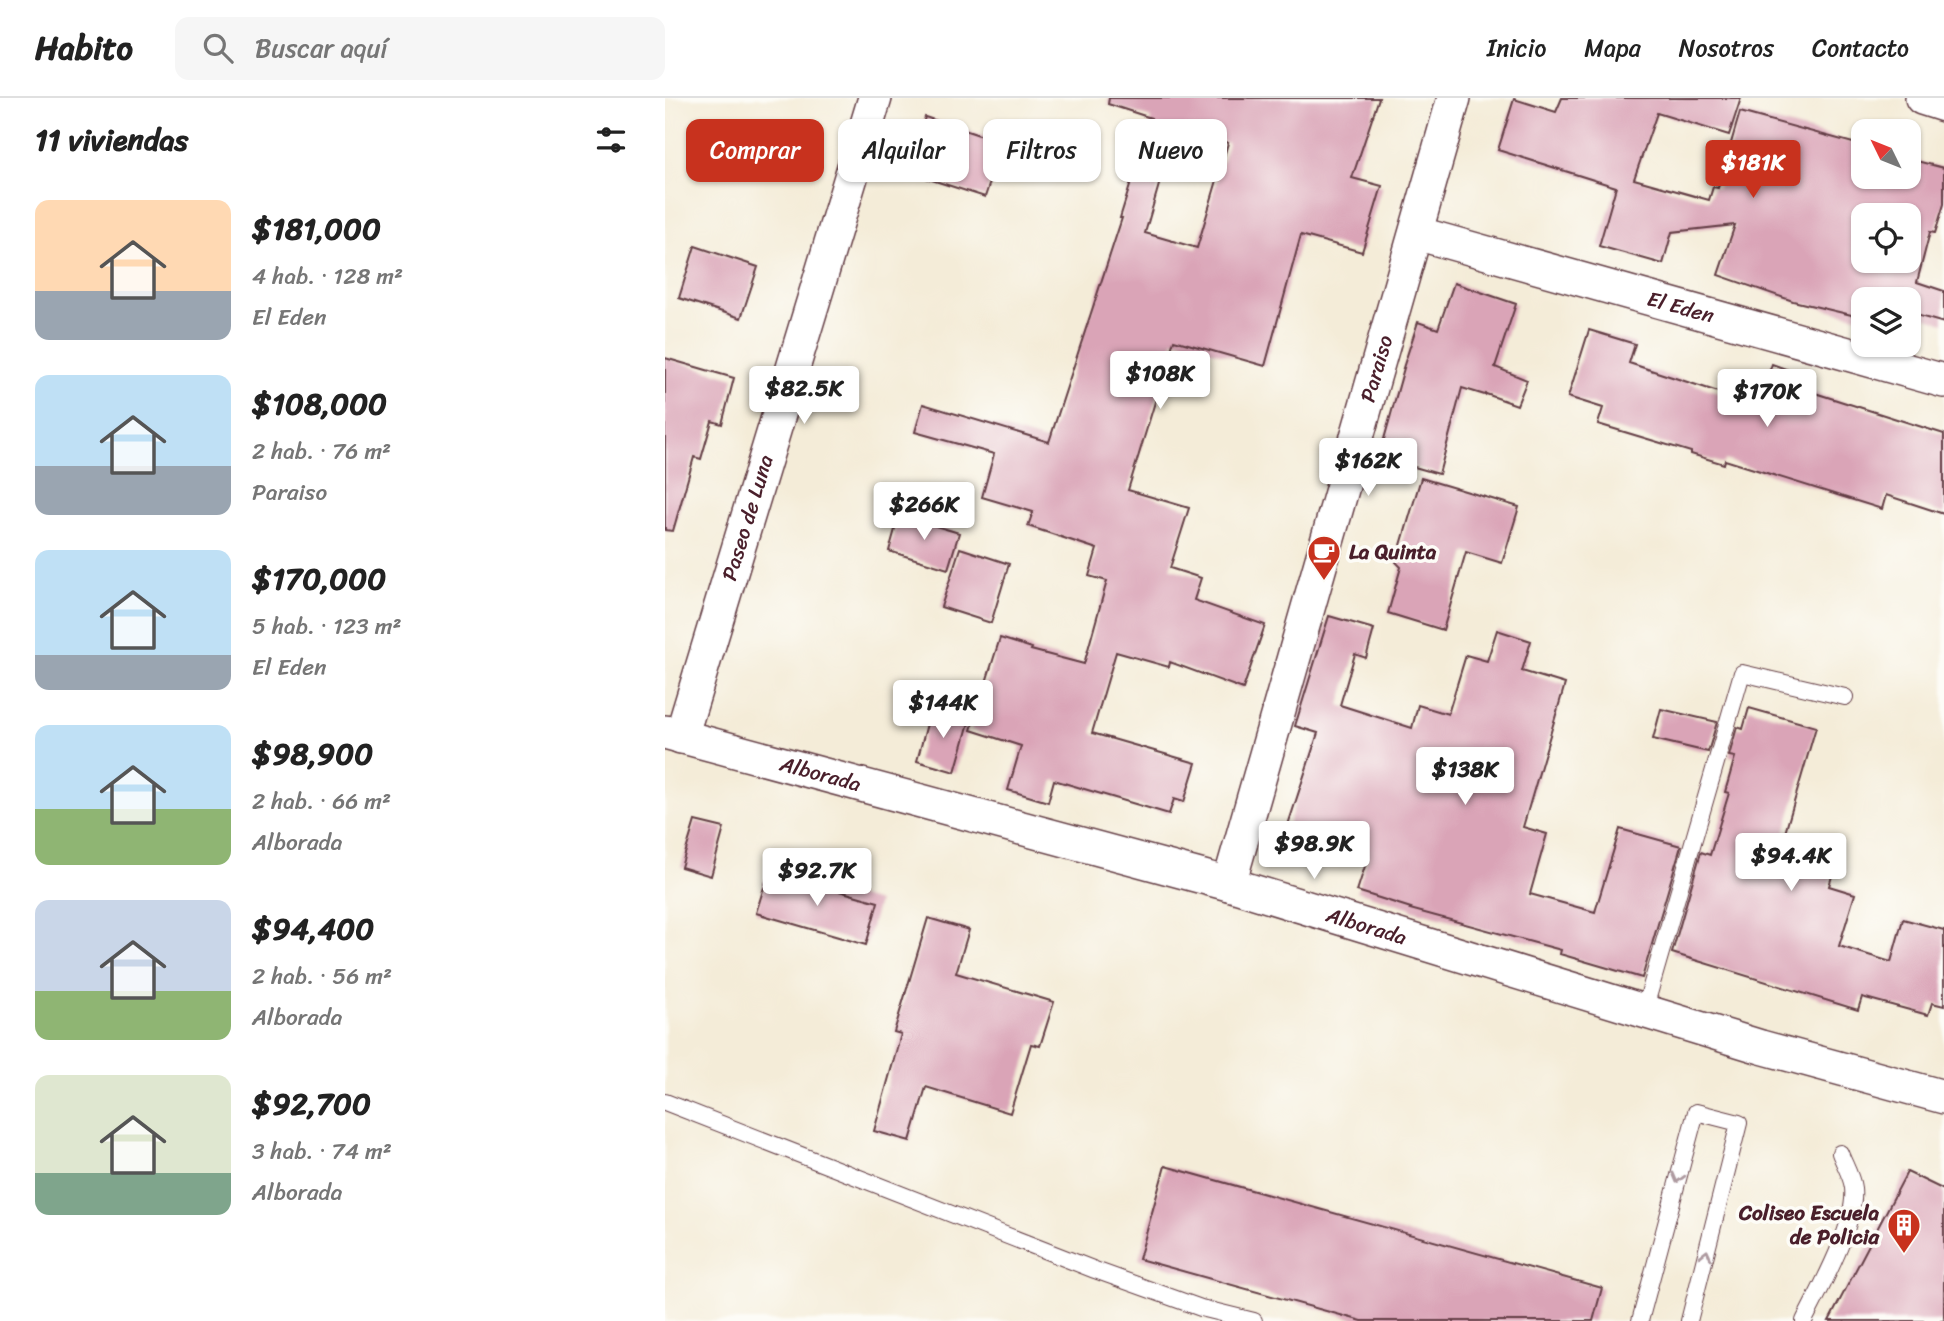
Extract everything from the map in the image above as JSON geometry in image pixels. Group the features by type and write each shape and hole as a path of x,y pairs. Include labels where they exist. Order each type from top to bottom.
{"street":[{"name":"Paseo de Luna","path":"673,735 875,98"},
{"name":"Paraiso","path":"1229,884 1454,98"},
{"path":"1922,98 1944,105"},
{"name":"El Eden","path":"1416,233 1944,381"},
{"name":"Alborada","path":"673,735 1229,884 1762,1047 1944,1097"}],"lane":[{"path":"1644,1011 1742,673 1845,697"},
{"path":"665,1102 1107,1274 1201,1308 1254,1321"},
{"path":"1640,1321 1696,1112 1739,1123 1689,1321"},
{"path":"1804,1321 1833,1261 1853,1209 1853,1186 1840,1153"}],"building":[{"path":"1109,98 1379,98 1352,178 1382,186 1362,252 1301,235 1265,366 1174,340 1128,490 1189,508 1170,568 1201,578 1194,600 1265,625 1243,689 1170,662 1169,667 1116,652 1092,733 1196,763 1184,802 1174,799 1169,814 1054,780 1048,802 1008,790 1021,746 971,730 1000,638 1032,648 1031,650 1084,664 1107,581 1089,576 1097,549 1028,526 1033,512 982,497 994,454 915,432 923,404 1049,442 1122,218 1131,182 1160,182 1145,233 1197,248 1216,182 1227,182 1227,119 1151,118 1108,104"},
{"path":"1562,98 1741,98 1729,135 1657,113 1634,179 1709,200 1713,187 1718,188 1740,112 1851,142 1851,189 1921,189 1921,162 1944,168 1944,204 1935,233 1930,232 1921,267 1921,203 1851,203 1851,273 1919,273 1917,282 1944,291 1944,323 1921,316 1921,287 1851,287 1851,315 1793,301 1718,275 1735,225 1672,232 1663,264 1599,246 1616,187 1498,150 1514,99 1556,112"},
{"path":"969,132 983,136 983,182 990,182 985,197 938,182 969,182"},
{"path":"695,246 758,267 741,318 679,298"},
{"path":"1454,283 1516,304 1495,367 1527,380 1517,405 1462,388 1439,474 1379,457 1418,322 1438,329"},
{"path":"1589,330 1635,344 1629,363 1749,402 1758,404 1772,364 1800,374 1796,387 1944,434 1944,514 1886,495 1882,509 1725,460 1724,464 1598,424 1603,408 1568,397"},
{"path":"665,358 734,378 722,424 712,421 701,459 694,457 673,531 665,530"},
{"path":"1421,478 1519,507 1502,563 1466,552 1443,630 1388,613 1401,567 1396,562"},
{"path":"899,515 959,533 948,569 889,551"},
{"path":"960,548 1009,564 991,623 941,607"},
{"path":"1329,616 1374,629 1366,658 1355,654 1340,705 1412,728 1418,705 1448,714 1466,655 1487,661 1497,630 1531,641 1522,671 1565,684 1523,827 1547,834 1530,894 1595,912 1620,829 1681,846 1642,978 1560,954 1561,950 1410,909 1357,891 1368,857 1286,831 1318,733 1295,726"},
{"path":"1749,708 1816,727 1780,850 1835,866 1829,886 1855,894 1839,946 1891,962 1903,919 1944,930 1944,1006 1932,1003 1928,1015 1862,997 1858,1010 1672,953 1701,852 1710,855 1729,793 1725,792 1735,757 1729,756 1737,727 1743,729"},
{"path":"931,709 970,719 955,772 917,761"},
{"path":"1661,709 1717,722 1708,752 1653,739"},
{"path":"695,821 724,828 711,876 681,867"},
{"path":"769,871 878,902 866,945 756,913"},
{"path":"928,918 969,930 956,973 1054,1002 1040,1046 1031,1044 1010,1113 926,1087 910,1141 874,1131 901,1034 894,1032"},
{"path":"1165,1166 1602,1288 1593,1321 1362,1321 1139,1259"},
{"name":"Coliseo Escuela de Policia","path":"1907,1172 1944,1190 1944,1321 1829,1321"}],"place":[{"name":"La Quinta","path":"1324,582"},
{"name":"Coliseo Escuela de Policia","path":"1904,1255"}]}
